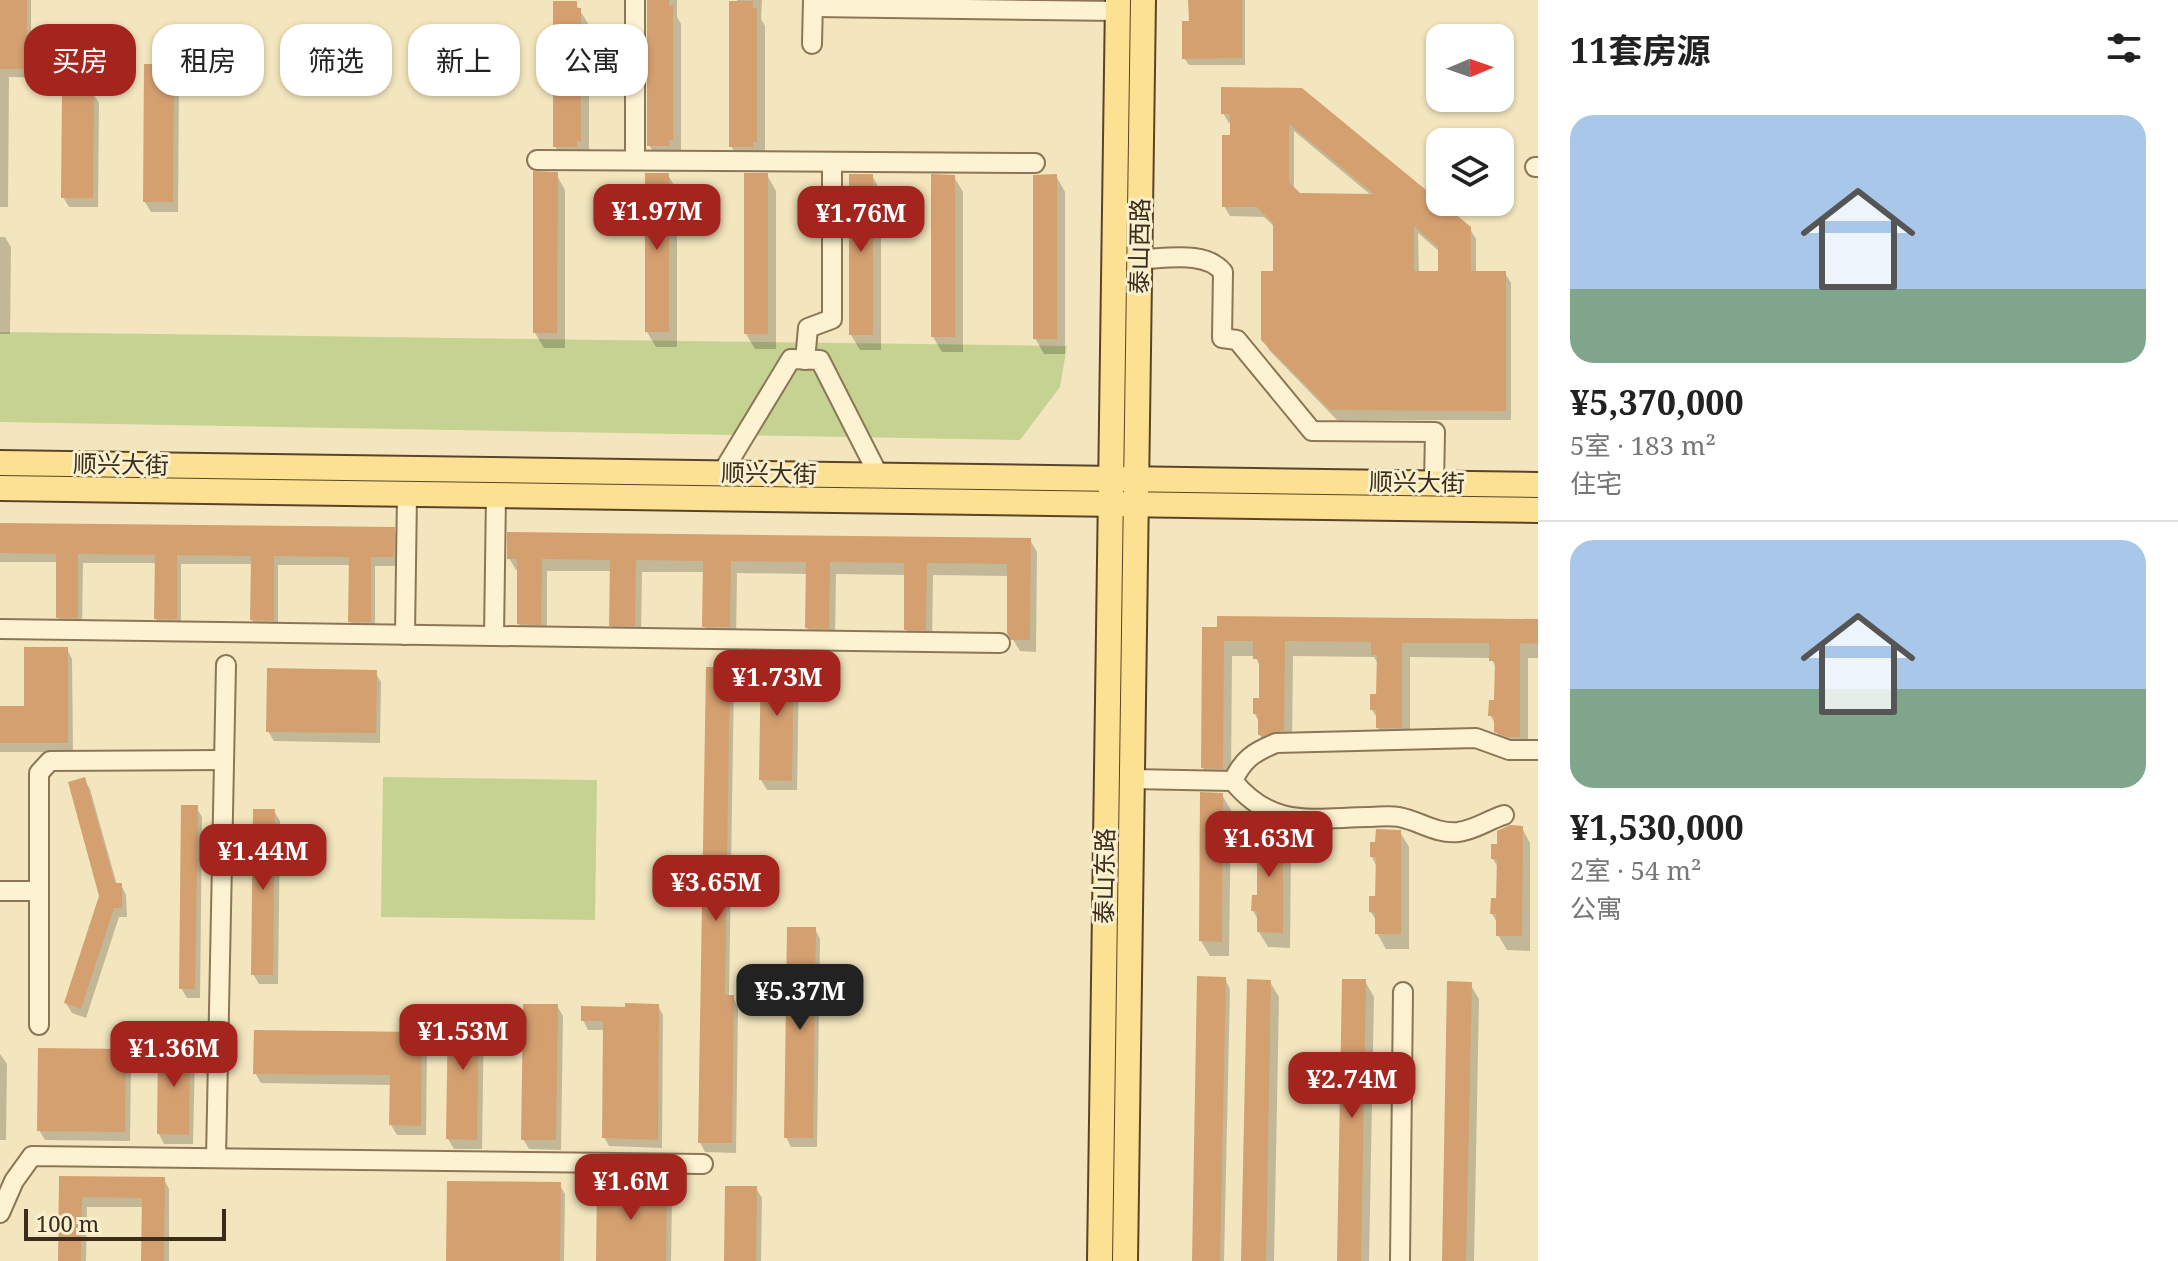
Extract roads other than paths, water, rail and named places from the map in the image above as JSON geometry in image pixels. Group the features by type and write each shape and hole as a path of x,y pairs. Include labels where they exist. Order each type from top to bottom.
{"main road":[{"name":"泰山西路","path":"1136,492 1143,0"},
{"name":"泰山西路","path":"1111,491 1118,6"},
{"name":"顺兴大街","path":"0,463 879,476 1111,491 1538,510"},
{"name":"顺兴大街","path":"1136,492 1434,484 1538,485"},
{"name":"顺兴大街","path":"0,488 496,495 1111,491"},
{"name":"泰山东路","path":"1100,1261 1111,491"},
{"name":"泰山东路","path":"1125,1261 1136,492"}],"street":[{"path":"635,0 635,160"},
{"path":"812,44 813,4 1118,6"},
{"path":"537,160 1035,163"},
{"path":"805,360 808,328 832,319 832,162"},
{"path":"1139,259 1206,259 1217,266 1223,272 1222,338 1237,340 1312,431 1435,432 1434,484"},
{"path":"722,473 791,359 820,360 879,476"},
{"path":"405,635 407,494"},
{"path":"494,636 496,495"},
{"path":"0,629 1000,643"},
{"path":"216,1158 226,665"},
{"path":"1233,781 1240,765 1248,757 1276,743 1476,738 1509,750 1538,750"},
{"path":"39,1025 39,773 44,765 50,761 224,760"},
{"path":"1132,779 1233,781 1248,799 1269,811 1291,818 1397,816 1445,832 1475,828 1504,815"},
{"path":"0,891 39,891"},
{"path":"1400,1261 1403,992"},
{"path":"0,1213 14,1181 32,1156 703,1164"}]}
